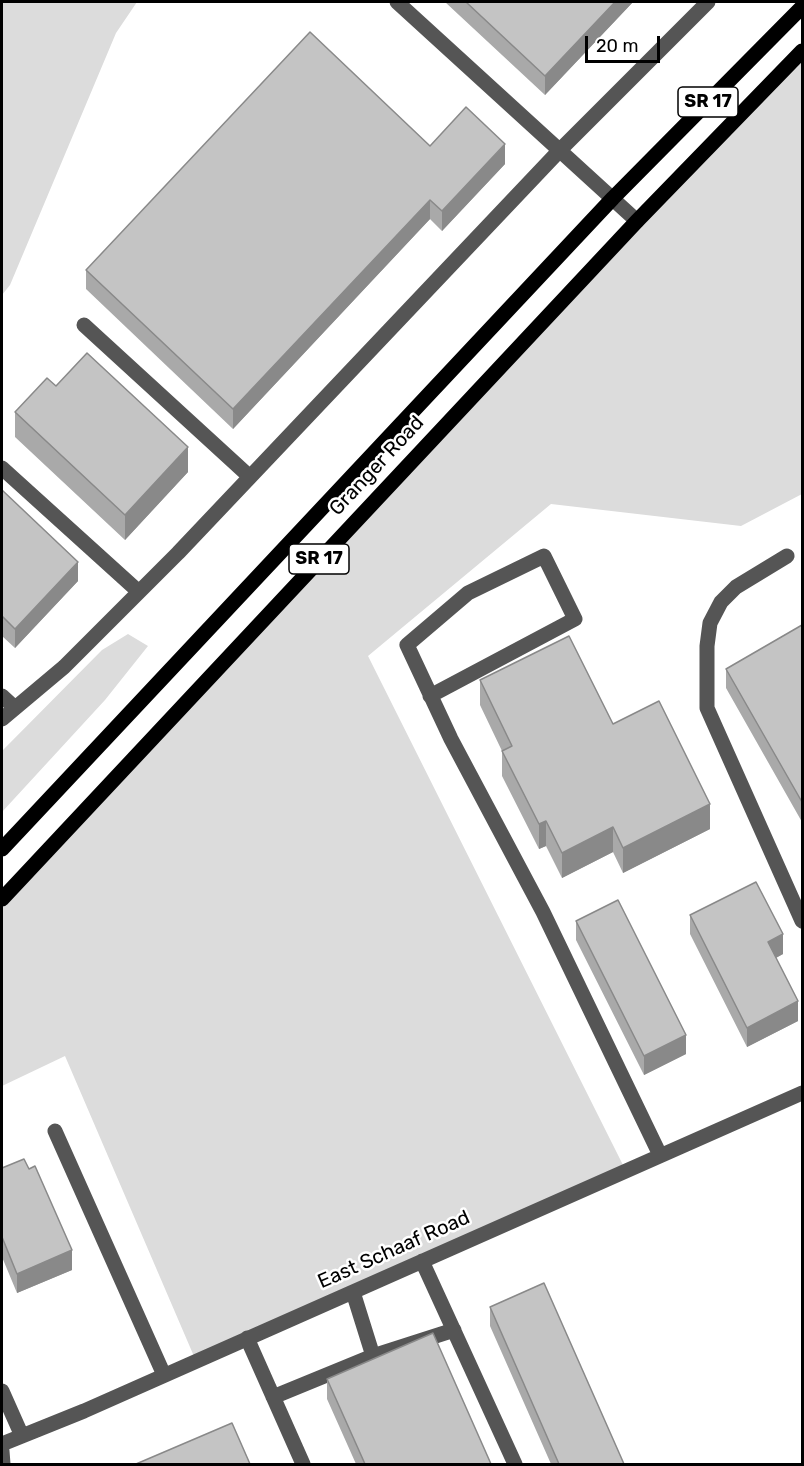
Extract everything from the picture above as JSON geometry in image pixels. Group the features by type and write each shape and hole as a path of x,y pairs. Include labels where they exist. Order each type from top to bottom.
{"main road":[{"name":"Granger Road","path":"2,849 613,198 802,7"},
{"name":"Granger Road","path":"2,899 91,801 637,221 802,51"}],"street":[{"path":"397,2 637,221"},
{"path":"2,719 64,667 139,592 561,150 708,2"},
{"path":"84,325 250,477"},
{"path":"2,468 139,592"},
{"path":"430,696 575,619 544,556 468,593 407,645 430,696 450,739 543,912 660,1155"},
{"path":"787,556 736,586 721,602 710,623 707,646 708,708 802,921"},
{"path":"2,696 14,707"},
{"name":"East Schaaf Road","path":"2,1444 164,1375 802,1093"},
{"path":"55,1131 164,1375"},
{"path":"422,1261 515,1464"},
{"path":"353,1292 373,1356"},
{"path":"273,1397 373,1356 454,1330"},
{"path":"247,1338 303,1464"},
{"path":"2,1391 22,1436"},
{"path":"2,1451 3,1464"}],"shaded area":[{"path":"2,2 137,2 116,33 10,285 2,295"},
{"path":"802,51 802,494 741,526 551,504 368,656 626,1171 196,1361 65,1056 2,1086 2,899"},
{"path":"128,634 148,646 105,700 2,812 2,751 102,650"}],"building":[{"path":"466,2 615,2 545,76"},
{"path":"310,32 430,146 466,107 505,144 442,211 430,200 233,409 86,270"},
{"path":"87,353 188,447 125,515 15,412 47,378 56,386"},
{"path":"2,490 78,562 15,629 2,616"},
{"path":"802,625 802,802 726,669"},
{"path":"569,636 613,724 659,701 710,804 623,848 613,827 562,853 546,821 539,824 502,751 512,746 480,680"},
{"path":"756,882 783,934 768,942 798,1001 747,1028 690,915"},
{"path":"618,900 686,1035 644,1056 576,921"},
{"path":"24,1159 29,1169 35,1166 72,1250 17,1274 2,1237 2,1168"},
{"path":"544,1283 624,1464 559,1464 490,1307"},
{"path":"433,1333 491,1464 365,1464 327,1379"},
{"path":"232,1423 250,1464 136,1464"}]}
